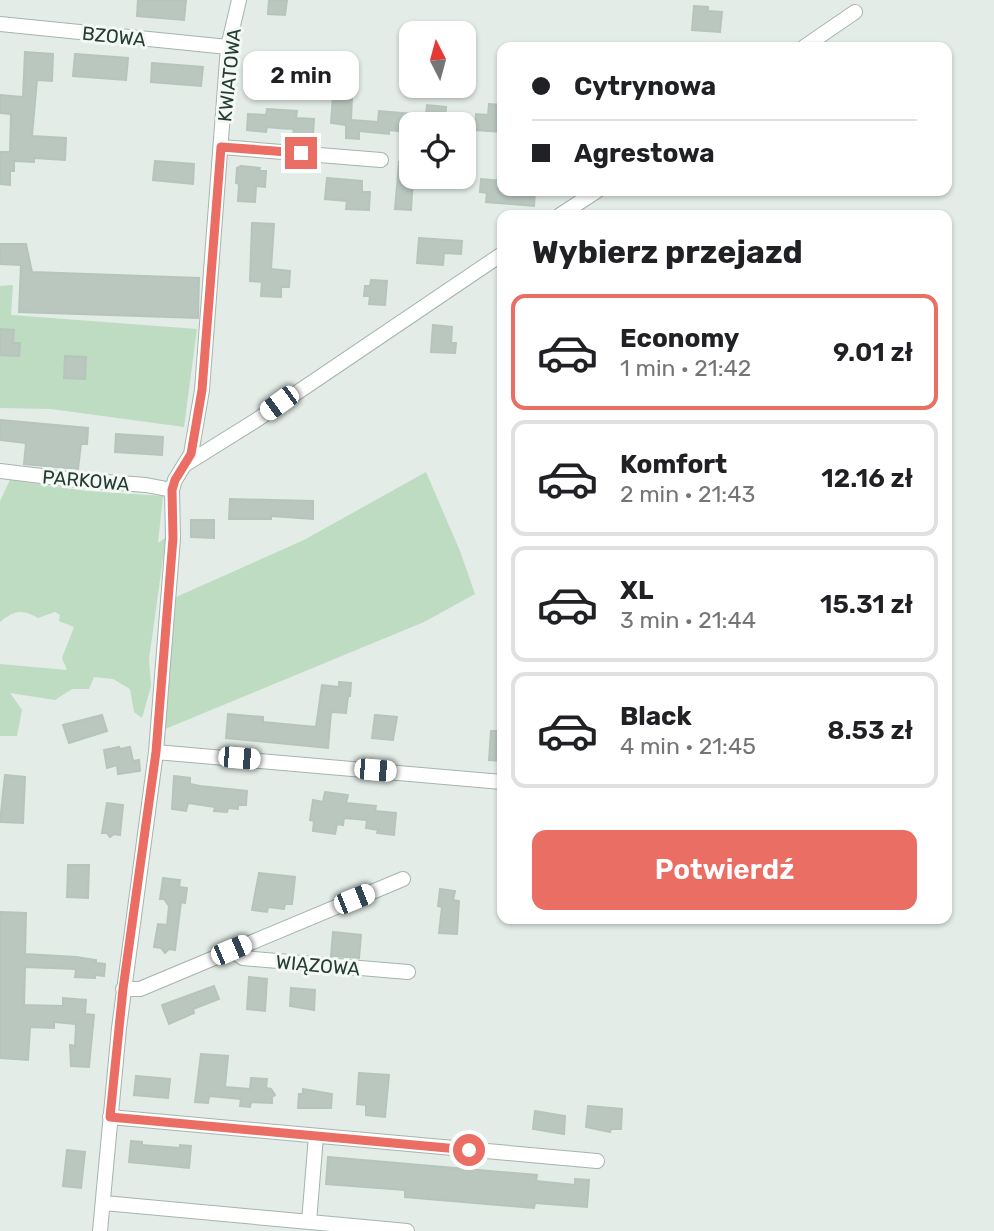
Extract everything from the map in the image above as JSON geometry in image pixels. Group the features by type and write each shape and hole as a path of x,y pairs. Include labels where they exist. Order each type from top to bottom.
{"street":[{"name":"KWIATOWA","path":"100,1231 123,989 156,752 173,538 172,490 191,454 202,390 228,47 239,0"},
{"path":"811,42 855,12"},
{"name":"BZOWA","path":"0,24 228,47"},
{"path":"221,147 381,160"},
{"path":"568,210 589,196"},
{"path":"186,464 497,257"},
{"name":"PARKOWA","path":"0,471 65,480 146,485 172,490"},
{"path":"156,752 497,782"},
{"path":"123,989 140,989 403,879"},
{"name":"WIĄZOWA","path":"231,950 243,958 408,972"},
{"path":"110,1117 597,1161"},
{"path":"309,1222 316,1136"},
{"path":"104,1203 407,1231"}],"green space":[{"path":"13,285 11,315 197,329 184,427 51,409 0,408 0,286"},
{"path":"426,472 460,551 475,594 424,622 165,729 176,597 304,540"},
{"path":"10,480 87,491 163,496 158,543 166,537 149,659 151,686 142,718 134,712 130,689 113,679 94,677 89,689 72,689 55,700 10,693 22,710 17,736 0,736 0,664 67,670 62,658 74,627 59,621 60,615 55,612 38,618 19,612 0,622 0,501"}],"building":[{"path":"138,0 186,0 184,20 137,16"},
{"path":"269,0 287,0 285,15 268,14"},
{"path":"694,6 722,12 720,32 692,30"},
{"path":"25,52 53,54 52,81 37,80 32,136 66,138 65,160 34,158 34,162 14,161 14,171 10,171 10,185 0,184 0,152 10,152 11,114 0,113 0,95 23,97"},
{"path":"256,52 278,54 277,61 281,61 279,77 270,76 269,83 256,82"},
{"path":"75,54 128,58 126,80 73,76"},
{"path":"152,63 203,67 201,86 151,82"},
{"path":"333,96 352,97 351,120 378,122 379,111 399,113 399,131 389,130 389,134 359,131 359,139 346,138 346,125 331,123"},
{"path":"489,104 497,105 497,132 476,130 476,114 488,115"},
{"path":"427,105 446,107 446,112 426,112"},
{"path":"267,109 297,111 296,118 314,119 313,135 293,134 294,129 267,127 266,132 247,130 248,114 266,115"},
{"path":"155,161 194,164 193,184 153,180"},
{"path":"399,162 399,189 412,189 411,210 395,209"},
{"path":"241,166 266,171 265,187 256,186 255,202 238,201 237,168"},
{"path":"327,178 362,181 362,192 370,192 369,210 346,209 347,201 325,199"},
{"path":"481,179 497,181 497,196 535,196 534,206 486,202 487,193 480,192"},
{"path":"252,223 274,224 271,269 290,271 289,287 281,287 281,297 261,296 262,282 250,281"},
{"path":"419,238 462,241 461,254 444,253 443,265 417,263"},
{"path":"0,244 26,244 32,272 199,278 198,318 19,312 21,265 0,264"},
{"path":"371,280 387,281 385,305 369,304 370,296 364,296 365,286 370,286"},
{"path":"433,325 452,327 451,343 456,343 455,353 431,352"},
{"path":"0,329 14,330 13,343 20,343 19,356 0,355"},
{"path":"65,356 86,357 85,379 64,378"},
{"path":"0,420 88,428 87,444 81,444 78,469 24,464 26,443 0,440"},
{"path":"116,434 163,437 162,455 115,452"},
{"path":"230,499 313,501 313,519 271,516 271,519 229,519"},
{"path":"191,520 214,520 214,538 191,537"},
{"path":"339,682 351,683 350,696 346,713 331,712 328,748 226,738 228,714 263,717 263,722 316,727 322,685 339,687"},
{"path":"102,715 107,731 69,743 63,725"},
{"path":"375,715 397,717 393,740 372,738"},
{"path":"491,731 497,731 497,761 489,760"},
{"path":"130,747 133,761 139,760 140,771 118,774 117,765 107,768 104,750"},
{"path":"5,775 25,777 23,823 0,822"},
{"path":"174,776 190,778 190,784 247,791 246,805 238,805 238,809 228,808 227,812 214,811 215,807 188,803 186,811 172,809"},
{"path":"325,792 348,795 346,803 376,806 375,811 396,813 394,835 377,833 378,830 366,828 367,820 344,818 343,825 337,824 335,834 313,831 314,821 310,820 313,800 323,802"},
{"path":"107,803 123,805 120,835 114,834 110,837 107,833 102,833"},
{"path":"68,865 89,865 88,898 67,897"},
{"path":"259,873 295,877 292,904 285,904 284,909 268,907 267,912 252,910"},
{"path":"163,878 180,880 179,887 187,888 185,903 181,902 175,950 169,949 165,953 161,948 154,947 158,924 167,925 169,906 164,899 160,899"},
{"path":"440,889 455,891 453,900 459,901 457,934 439,933 442,907 438,906"},
{"path":"0,912 26,913 25,954 76,957 105,964 104,976 95,975 95,978 75,977 76,969 25,967 24,1005 63,1006 63,998 86,1000 85,1014 94,1015 89,1067 71,1066 70,1045 75,1046 76,1024 54,1022 54,1028 30,1027 28,1060 0,1058"},
{"path":"333,932 361,935 359,958 331,956"},
{"path":"249,977 267,979 265,1011 247,1009"},
{"path":"214,986 219,999 193,1009 194,1013 169,1024 162,1005"},
{"path":"291,988 315,990 314,1010 290,1006"},
{"path":"201,1054 228,1056 225,1087 250,1089 251,1078 267,1079 266,1088 271,1089 275,1095 272,1097 272,1103 251,1102 250,1107 240,1106 241,1099 209,1096 208,1103 195,1102"},
{"path":"359,1073 389,1075 385,1117 366,1115 366,1105 357,1104"},
{"path":"136,1076 170,1079 168,1098 134,1095"},
{"path":"303,1089 332,1094 331,1108 298,1108 299,1094 303,1094"},
{"path":"588,1106 622,1109 621,1129 611,1129 610,1132 586,1127"},
{"path":"535,1111 565,1116 564,1134 533,1129"},
{"path":"131,1141 142,1142 142,1145 180,1148 180,1145 191,1146 189,1168 129,1162"},
{"path":"67,1150 85,1152 81,1188 63,1186"},
{"path":"328,1157 537,1175 536,1181 575,1185 575,1179 589,1180 587,1207 535,1203 534,1208 405,1197 405,1190 326,1184"}],"route":[{"path":"301,153 221,147 202,390 191,454 172,490 173,538 156,752 123,989 110,1117 469,1150"}]}
